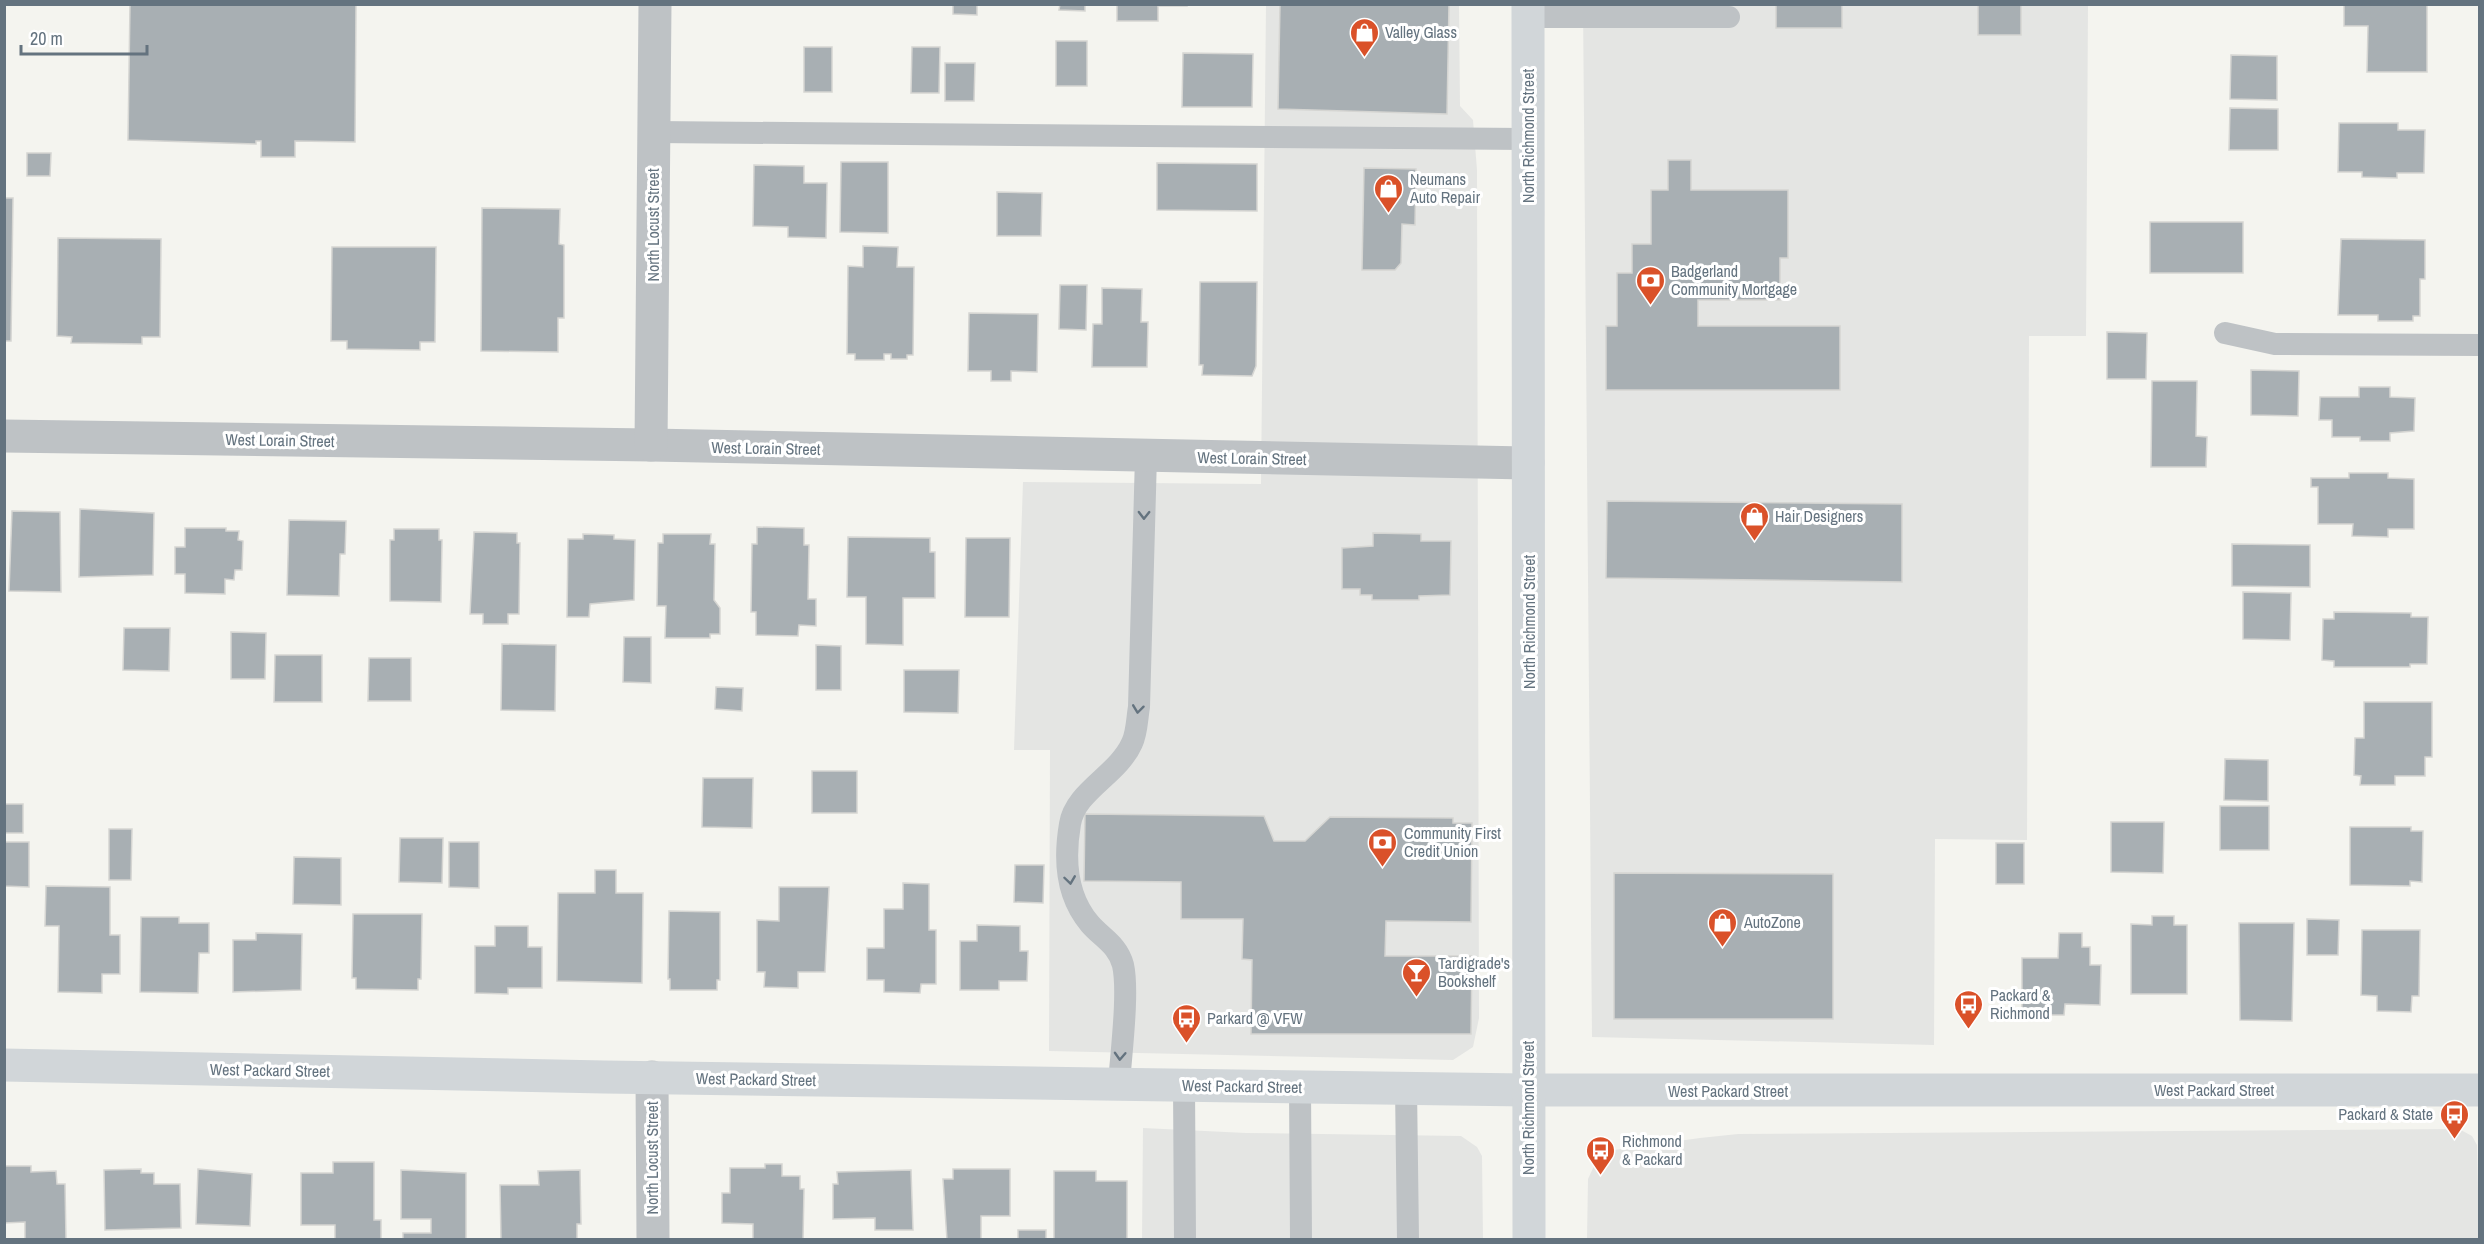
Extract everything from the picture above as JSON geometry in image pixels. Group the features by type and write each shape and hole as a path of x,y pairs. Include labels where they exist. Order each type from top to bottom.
{"street":[{"name":"North Locust Street","path":"651,445 655,4"},
{"name":"North Richmond Street","path":"1528,10 1530,674 1527,1090 1529,1239"},
{"name":"West Lorain Street","path":"4,435 651,445 1528,463"},
{"name":"West Packard Street","path":"4,1065 1527,1090 2480,1090"},
{"name":"North Locust Street","path":"652,1077 653,1239"}],"lane":[{"path":"1528,10 1729,16"},
{"path":"654,132 1529,139"},
{"path":"2225,333 2275,344 2480,345"},
{"path":"1119,1084 1123,966 1115,946 1090,924 1073,900 1068,874 1069,825 1073,810 1082,797 1107,778 1133,743 1139,707 1146,456"},
{"path":"1184,1085 1185,1239"},
{"path":"1300,1087 1301,1239"},
{"path":"1406,1088 1408,1239"}],"shaded area":[{"path":"1266,5 1459,5 1460,106 1473,120 1477,170 1479,1018 1473,1047 1453,1060 1049,1051 1050,750 1014,750 1023,482 1261,484"},
{"path":"1583,5 2088,5 2086,336 2029,336 2027,840 1935,839 1934,1045 1592,1037"},
{"path":"1143,1128 1246,1133 1461,1136 1477,1147 1482,1156 1483,1239 1142,1240"},
{"path":"2459,1129 2472,1136 2477,1145 2479,1239 1587,1239 1588,1179 1594,1166 1603,1157 1614,1150 1700,1138 1738,1134"}],"building":[{"path":"130,4 356,4 355,142 295,141 295,157 261,157 261,141 256,141 256,144 128,140"},
{"path":"953,4 977,4 977,15 953,14"},
{"path":"1060,4 1085,4 1085,11 1059,10"},
{"path":"1117,4 1187,4 1187,6 1158,6 1158,21 1117,21"},
{"name":"Valley Glass","path":"1280,4 1449,4 1447,114 1278,109"},
{"path":"1978,4 2021,4 2021,35 1978,35"},
{"path":"2344,4 2427,4 2427,72 2367,72 2368,26 2344,26"},
{"path":"1776,5 1842,5 1842,28 1776,28"},
{"path":"1056,41 1087,41 1087,86 1056,86"},
{"path":"804,47 832,47 832,92 804,92"},
{"path":"912,47 940,47 939,93 911,93"},
{"path":"1183,53 1253,54 1252,107 1182,107"},
{"path":"2231,55 2277,56 2277,100 2230,99"},
{"path":"945,63 975,63 974,101 945,101"},
{"path":"2230,108 2278,109 2278,150 2229,150"},
{"path":"2339,123 2398,123 2398,130 2425,130 2424,173 2397,173 2397,178 2362,177 2362,172 2338,172"},
{"path":"27,153 51,153 50,176 27,176"},
{"path":"1668,160 1691,160 1691,190 1788,190 1788,258 1780,258 1780,300 1698,300 1698,326 1840,326 1840,390 1606,390 1606,326 1617,326 1617,273 1632,273 1632,244 1651,244 1651,190 1668,190"},
{"path":"841,162 888,162 888,233 840,232"},
{"path":"1157,163 1257,164 1257,211 1157,210"},
{"path":"754,165 804,166 804,183 827,183 826,238 788,237 788,227 753,226"},
{"name":"Neumans Auto Repair","path":"1364,168 1416,169 1415,225 1402,224 1401,263 1395,270 1362,270"},
{"path":"997,192 1042,193 1041,236 997,236"},
{"path":"4,198 13,198 11,341 4,341"},
{"path":"482,208 560,209 559,244 564,245 564,318 558,318 558,352 481,351"},
{"path":"2150,222 2243,222 2243,273 2150,273"},
{"path":"58,238 161,239 160,337 142,337 142,344 71,343 72,337 57,336"},
{"path":"2341,239 2425,240 2425,279 2420,279 2420,316 2413,316 2413,321 2378,321 2378,315 2338,315"},
{"path":"863,246 898,247 897,267 914,267 913,355 907,355 907,359 891,359 891,354 884,354 884,360 855,360 855,354 847,354 848,266 863,267"},
{"path":"332,247 436,247 435,342 420,342 420,350 347,349 347,341 331,341"},
{"path":"1200,282 1257,282 1256,366 1252,376 1202,375 1203,365 1199,365"},
{"path":"1060,285 1087,285 1086,330 1059,329"},
{"path":"1102,288 1142,289 1141,322 1148,322 1147,367 1092,367 1093,324 1102,324"},
{"path":"969,313 1038,314 1037,372 1011,371 1011,381 991,381 991,371 968,371"},
{"path":"2107,332 2147,333 2146,379 2107,379"},
{"path":"2251,370 2299,371 2298,416 2251,415"},
{"path":"2152,381 2197,381 2196,436 2207,437 2206,467 2151,467"},
{"path":"2359,387 2390,387 2390,397 2415,398 2414,431 2390,433 2390,441 2360,441 2360,437 2332,437 2332,420 2319,420 2320,397 2359,397"},
{"path":"2349,473 2388,473 2388,478 2414,479 2414,529 2388,529 2388,537 2352,536 2353,524 2318,524 2318,487 2311,487 2311,478 2349,478"},
{"name":"Hair Designers","path":"1607,501 1902,504 1902,582 1606,578"},
{"path":"80,509 154,513 153,575 79,577"},
{"path":"12,511 60,512 61,592 9,591"},
{"path":"289,520 346,521 345,554 340,554 339,596 287,595"},
{"path":"757,527 804,528 804,545 809,545 808,599 816,599 816,626 799,625 798,636 756,635 756,612 751,612 752,544 757,544"},
{"path":"185,528 226,528 226,531 239,531 238,540 243,541 242,570 235,570 234,580 225,579 225,594 185,593 185,574 175,574 175,547 185,547"},
{"path":"394,529 439,529 439,540 442,540 441,602 390,601 390,540 394,540"},
{"path":"474,532 517,533 517,543 520,543 519,614 508,614 508,624 483,624 483,614 470,614"},
{"path":"1373,533 1421,534 1421,541 1451,541 1450,595 1419,596 1419,600 1372,600 1372,595 1360,595 1360,589 1342,589 1342,548 1373,546"},
{"path":"583,534 614,535 614,539 635,540 634,600 590,604 589,617 567,617 568,539 583,539"},
{"path":"663,534 711,534 710,544 715,544 714,600 720,608 720,634 710,634 710,638 665,638 666,606 657,606 658,543 663,543"},
{"path":"848,537 930,538 930,552 935,552 935,598 903,598 903,645 866,644 866,597 847,597"},
{"path":"966,538 1010,538 1009,617 965,617"},
{"path":"2232,544 2310,545 2310,587 2232,586"},
{"path":"2243,592 2291,593 2290,640 2243,639"},
{"path":"2334,612 2411,613 2411,617 2428,617 2427,664 2410,664 2410,667 2334,667 2334,661 2322,660 2323,619 2334,619"},
{"path":"124,628 170,628 169,671 123,670"},
{"path":"231,632 266,633 265,679 231,679"},
{"path":"624,637 651,637 651,683 623,682"},
{"path":"502,644 556,645 555,711 501,710"},
{"path":"816,645 841,646 841,690 816,690"},
{"path":"275,655 322,655 322,702 274,702"},
{"path":"369,658 411,658 411,701 368,701"},
{"path":"904,670 959,670 958,713 904,712"},
{"path":"716,687 743,688 742,711 715,709"},
{"path":"2364,702 2432,702 2432,757 2425,757 2425,776 2395,776 2395,785 2360,785 2361,776 2354,775 2355,738 2364,738"},
{"path":"2225,759 2268,760 2268,801 2224,800"},
{"path":"812,771 857,771 857,813 812,813"},
{"path":"703,778 753,778 752,828 702,827"},
{"path":"4,804 23,804 23,833 4,833"},
{"path":"2220,806 2269,806 2269,850 2220,850"},
{"path":"1085,814 1264,816 1274,841 1305,841 1330,817 1453,818 1453,823 1472,823 1471,922 1386,921 1385,956 1472,956 1471,1034 1251,1034 1252,960 1242,959 1243,919 1181,919 1181,882 1084,881"},
{"path":"2111,822 2164,822 2163,873 2111,872"},
{"path":"2350,827 2411,827 2411,831 2423,831 2422,882 2410,881 2410,886 2350,885"},
{"path":"109,829 132,829 131,880 109,880"},
{"path":"400,838 443,838 442,883 399,882"},
{"path":"4,842 29,842 29,887 4,886"},
{"path":"449,842 479,842 479,888 449,887"},
{"path":"1996,843 2024,843 2024,884 1996,884"},
{"path":"294,857 341,858 341,905 293,904"},
{"path":"1015,865 1044,865 1043,903 1014,902"},
{"path":"595,870 616,870 616,893 643,893 642,983 557,981 558,893 595,893"},
{"name":"AutoZone","path":"1614,873 1833,874 1833,1019 1614,1019"},
{"path":"903,883 929,884 929,930 936,930 936,984 921,984 920,993 884,992 884,980 867,980 867,948 884,948 884,909 903,909"},
{"path":"46,886 110,887 110,935 120,935 120,974 102,974 102,993 58,992 59,926 45,926"},
{"path":"779,887 829,887 825,972 798,972 798,988 764,987 765,972 757,972 757,920 779,921"},
{"path":"669,911 720,912 720,980 717,980 717,990 670,990 670,979 668,979"},
{"path":"353,914 422,914 421,979 418,979 418,990 356,989 356,978 352,978"},
{"path":"2152,916 2174,916 2174,925 2187,925 2187,994 2131,994 2131,924 2152,925"},
{"path":"141,917 179,917 179,923 209,923 209,953 199,953 198,993 140,992"},
{"path":"2307,919 2339,920 2338,955 2307,955"},
{"path":"2239,923 2294,923 2292,1021 2240,1020"},
{"path":"977,925 1020,926 1020,951 1028,951 1027,981 999,981 999,990 960,990 960,941 977,941"},
{"path":"495,926 528,926 528,947 542,947 542,988 508,988 508,994 475,993 475,946 495,946"},
{"path":"2362,930 2420,930 2419,996 2412,996 2411,1012 2377,1011 2377,996 2361,995"},
{"path":"256,933 302,934 301,990 233,992 233,940 256,940"},
{"path":"2059,933 2082,933 2082,947 2090,947 2090,965 2101,965 2100,1005 2065,1004 2064,1015 2022,1015 2022,958 2058,958"},
{"path":"333,1162 374,1162 374,1220 381,1220 381,1240 335,1240 335,1225 301,1225 301,1173 333,1173"},
{"path":"765,1164 782,1164 782,1176 800,1176 800,1189 804,1189 803,1240 753,1240 753,1224 722,1223 722,1193 730,1193 730,1168 765,1168"},
{"path":"4,1166 31,1166 31,1172 56,1171 57,1184 65,1184 66,1240 25,1240 25,1222 4,1223"},
{"path":"141,1169 141,1173 154,1173 154,1184 180,1184 181,1228 105,1230 104,1170"},
{"path":"198,1169 252,1174 250,1226 196,1224"},
{"path":"953,1169 1010,1169 1010,1216 981,1216 981,1240 947,1240 943,1179 953,1179"},
{"path":"401,1170 466,1173 466,1240 403,1240 403,1233 431,1233 431,1219 401,1219"},
{"path":"580,1170 581,1224 577,1224 577,1240 501,1240 500,1185 539,1185 538,1171"},
{"path":"911,1170 913,1230 875,1230 875,1218 833,1219 833,1184 838,1184 837,1172"},
{"path":"1054,1171 1096,1171 1096,1181 1127,1181 1127,1240 1054,1240"},
{"path":"1018,1230 1046,1230 1046,1240 1018,1240"}],"place":[{"name":"Valley Glass","path":"1364,58"},
{"name":"Neumans Auto Repair","path":"1389,214"},
{"name":"Badgerland Community Mortgage","path":"1650,306"},
{"name":"Hair Designers","path":"1754,542"},
{"name":"Community First Credit Union","path":"1383,868"},
{"name":"AutoZone","path":"1723,948"},
{"name":"Tardigrade's Bookshelf","path":"1417,998"},
{"name":"Packard & Richmond","path":"1969,1030"},
{"name":"Parkard @ VFW","path":"1186,1044"},
{"name":"Packard & State","path":"2454,1140"},
{"name":"Richmond & Packard","path":"1601,1176"}]}
